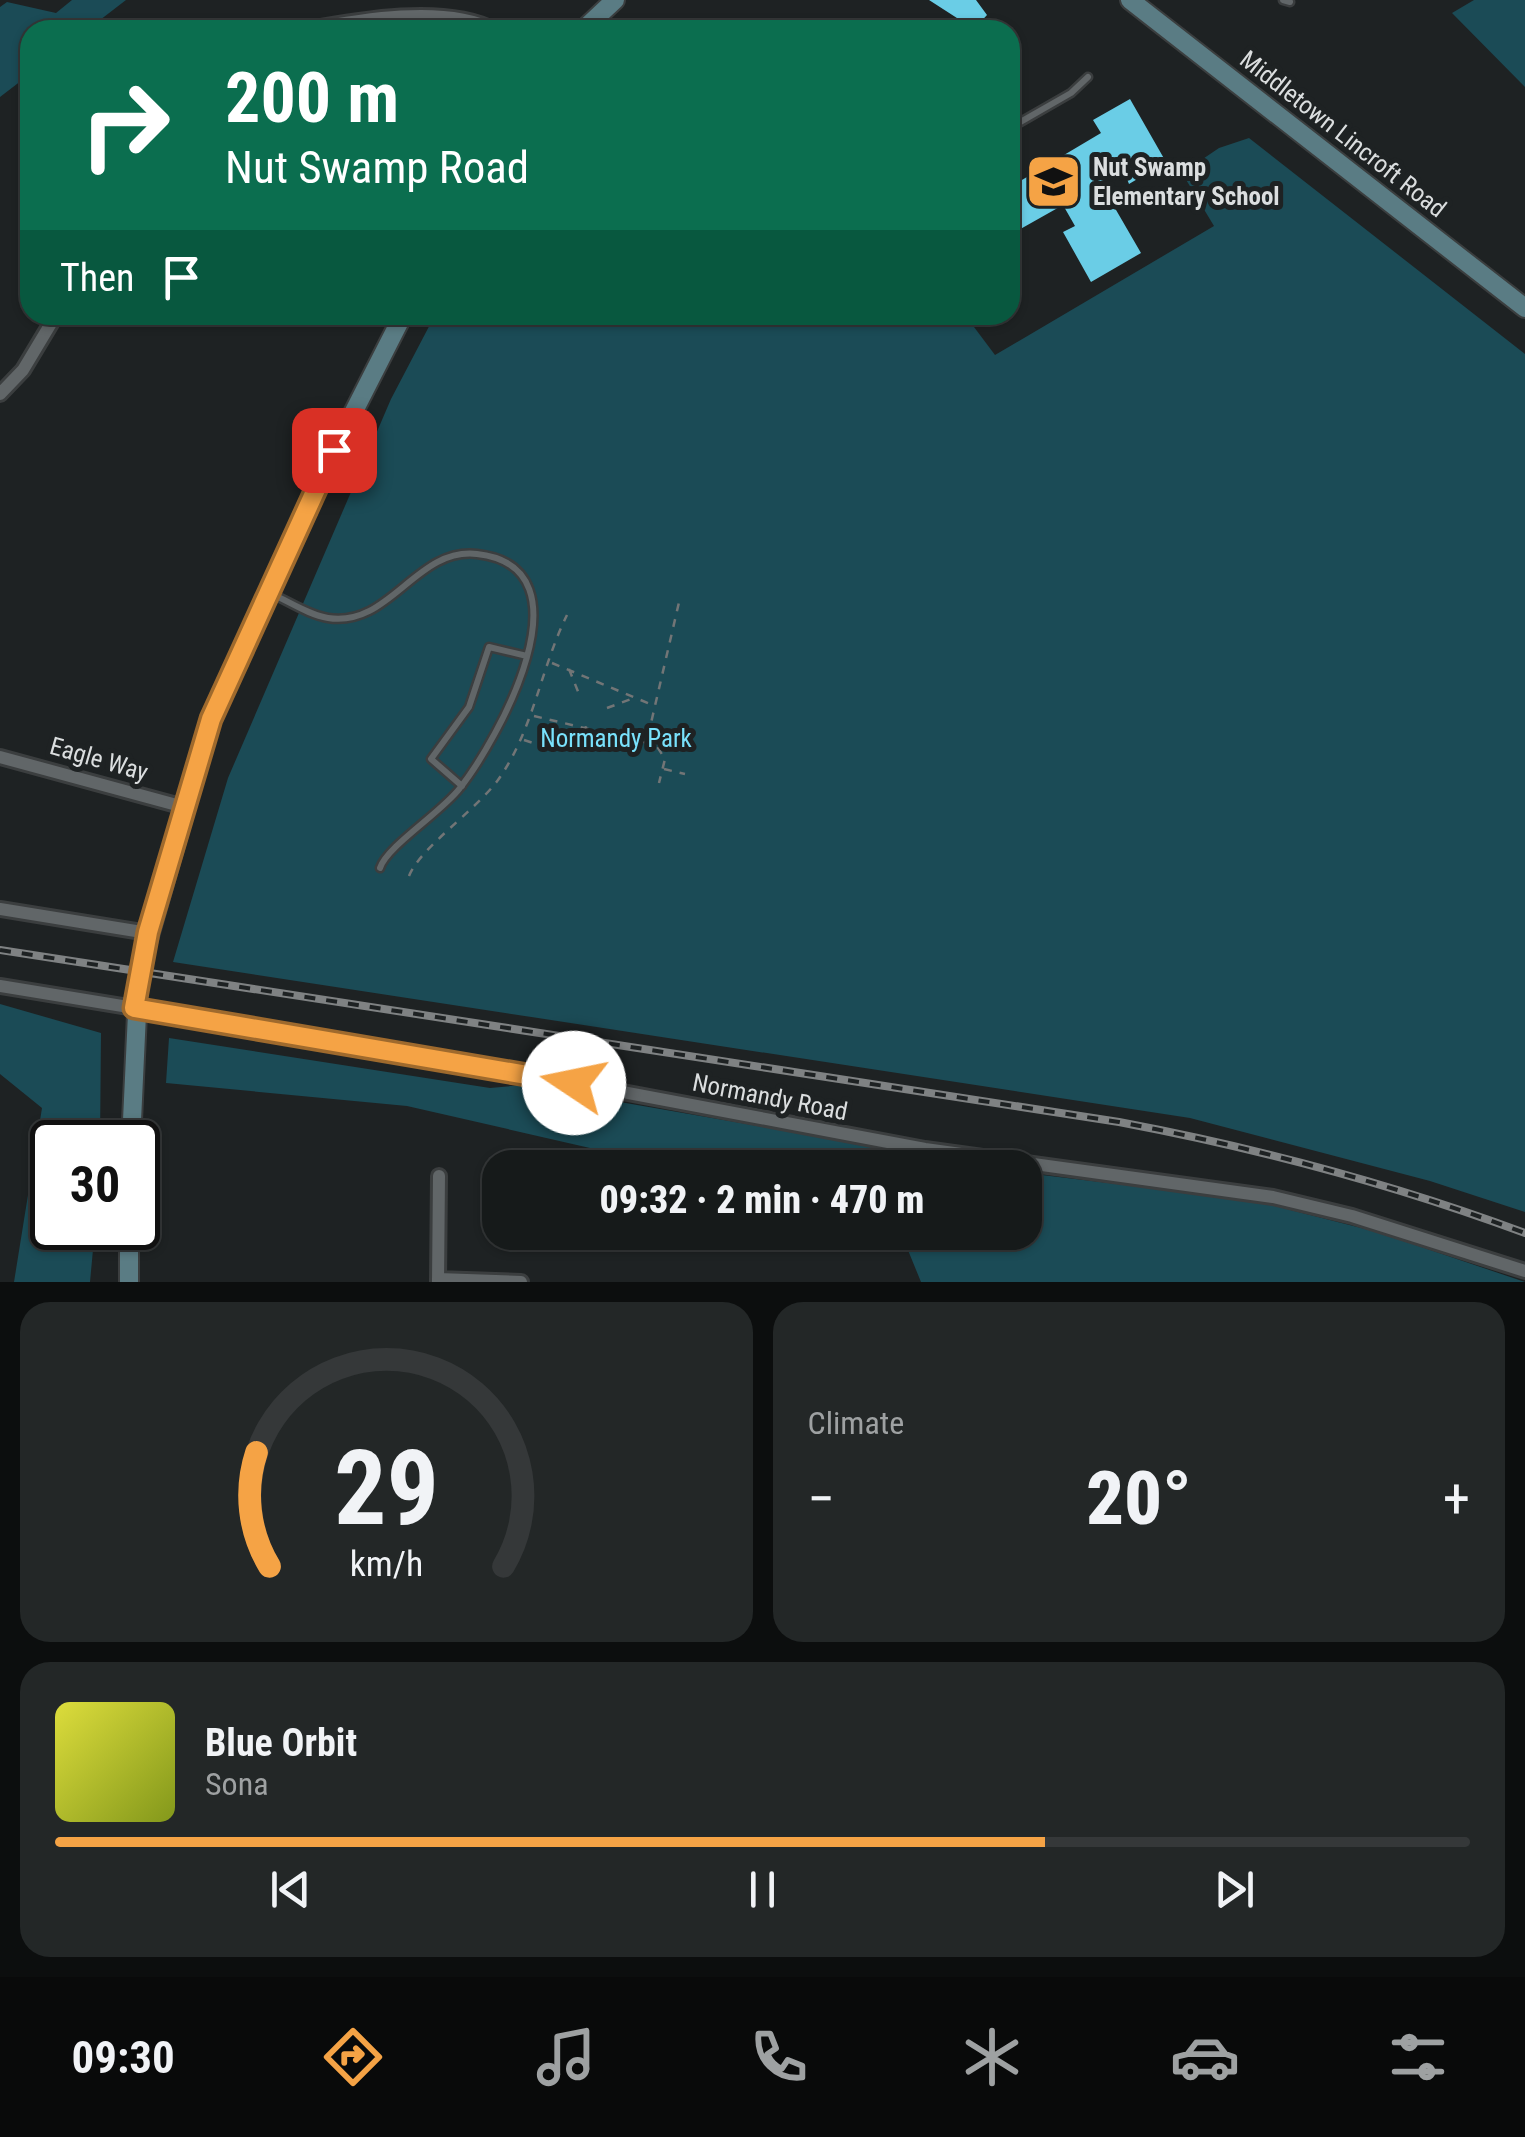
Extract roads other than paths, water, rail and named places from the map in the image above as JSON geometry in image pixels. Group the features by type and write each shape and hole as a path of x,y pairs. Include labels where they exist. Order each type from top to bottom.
{"main road":[{"path":"594,20 616,0"},
{"name":"Middletown Lincroft Road","path":"1130,0 1525,308"},
{"path":"131,1120 134,1008 148,932 224,683 398,325"},
{"path":"129,1250 129,1282"}],"street":[{"path":"395,20 441,15 472,20"},
{"path":"0,394 38,349 51,325"},
{"name":"Eagle Way","path":"0,757 184,807"},
{"path":"0,909 148,932"},
{"name":"Normandy Road","path":"0,986 464,1062 925,1149 1273,1196 1369,1221 1525,1272"},
{"path":"438,1176 438,1280 521,1282"}],"lane":[{"path":"1020,122 1071,93 1088,77"},
{"path":"267,591 314,614 350,618 383,604 435,562 478,554 502,562 522,578 534,605 536,628 496,736 462,786 416,833 390,851 380,868"},
{"path":"462,786 431,760 469,707 489,646 527,656"}],"railway":[{"path":"0,950 1119,1122 1324,1169 1525,1233"}],"place":[{"name":"Nut Swamp Elementary School","path":"1054,181"}],"park label":[{"name":"Normandy Park","path":"616,738"}]}
